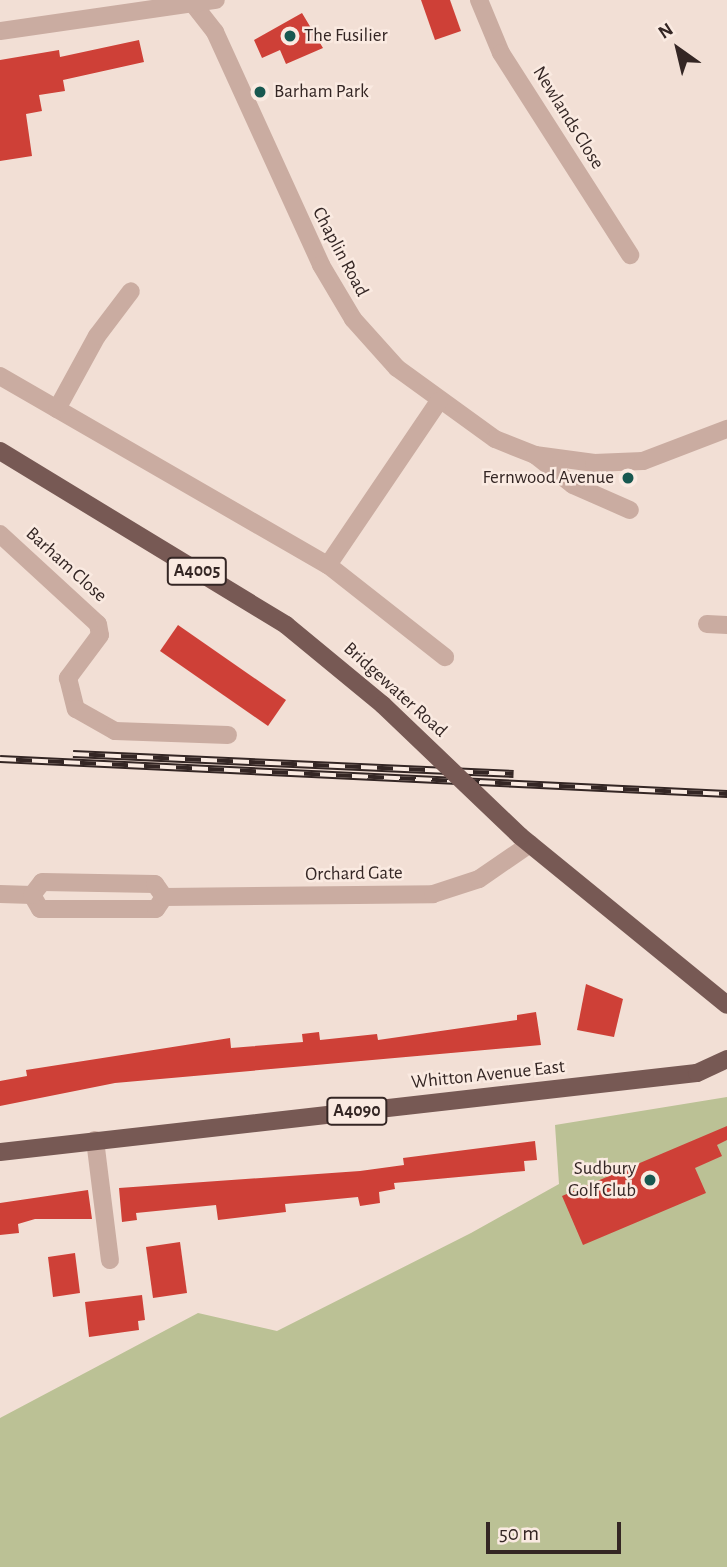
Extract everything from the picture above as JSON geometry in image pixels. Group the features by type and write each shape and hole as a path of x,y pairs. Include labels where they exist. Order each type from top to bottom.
{"main road":[{"name":"Bridgewater Road","path":"0,451 286,625 383,705 525,840 727,1006"},
{"name":"Whitton Avenue East","path":"0,1152 723,1066"}],"street":[{"path":"0,31 191,1 216,0"},
{"name":"Newlands Close","path":"479,0 501,53 630,255"},
{"name":"Chaplin Road","path":"191,1 215,32 276,174 353,319 397,368 495,439 535,455 594,463 643,461 727,429"},
{"path":"57,409 96,336 131,291"},
{"path":"0,376 328,565 445,657"},
{"path":"328,565 439,401"},
{"name":"Chaplin Road","path":"535,455 573,485 631,510"},
{"name":"Barham Close","path":"0,534 98,624 100,635 68,678 75,709 115,731 228,735"},
{"path":"707,624 727,625"},
{"name":"Orchard Gate","path":"164,897 433,894 480,879 525,840"},
{"name":"Orchard Gate","path":"32,894 42,882 155,884 164,897"},
{"name":"Orchard Gate","path":"0,894 32,894"},
{"name":"Orchard Gate","path":"32,894 40,909 156,909 164,897"},
{"path":"95,1140 110,1260"}],"green space":[{"path":"727,1097 727,1567 0,1567 0,1418 198,1313 277,1331 471,1233 559,1184 555,1125"}],"building":[{"path":"421,0 450,0 461,31 435,40"},
{"path":"302,13 323,48 286,64 280,50 262,58 254,40"},
{"path":"139,40 144,62 63,80 65,91 39,95 42,111 26,114 32,156 0,161 0,60 59,50 60,57"},
{"path":"178,625 286,700 268,726 160,651"},
{"path":"586,984 623,999 614,1037 577,1030"},
{"path":"536,1012 541,1045 115,1083 0,1106 0,1081 27,1076 26,1070 230,1038 231,1048 303,1042 302,1034 319,1032 320,1040 377,1034 378,1040 517,1020 517,1015"},
{"name":"Sudbury Golf Club","path":"727,1126 727,1140 717,1145 722,1156 695,1168 706,1193 583,1245 562,1196"},
{"path":"535,1141 537,1160 524,1161 525,1171 394,1183 395,1189 379,1192 380,1203 360,1206 358,1197 285,1204 286,1212 218,1220 216,1205 136,1213 137,1220 122,1222 119,1188 360,1171 404,1165 403,1158"},
{"path":"88,1190 92,1219 35,1219 18,1224 19,1233 0,1235 0,1203"},
{"path":"180,1242 187,1293 153,1298 146,1247"},
{"path":"75,1253 80,1293 53,1297 48,1257"},
{"path":"142,1295 145,1320 138,1321 139,1330 89,1337 85,1302"}],"railway":[{"path":"73,754 514,774"},
{"path":"0,759 727,794"}],"place":[{"name":"The Fusilier","path":"290,36"},
{"name":"Barham Park","path":"260,92"},
{"name":"Fernwood Avenue","path":"628,478"},
{"name":"Sudbury Golf Club","path":"650,1180"}]}
